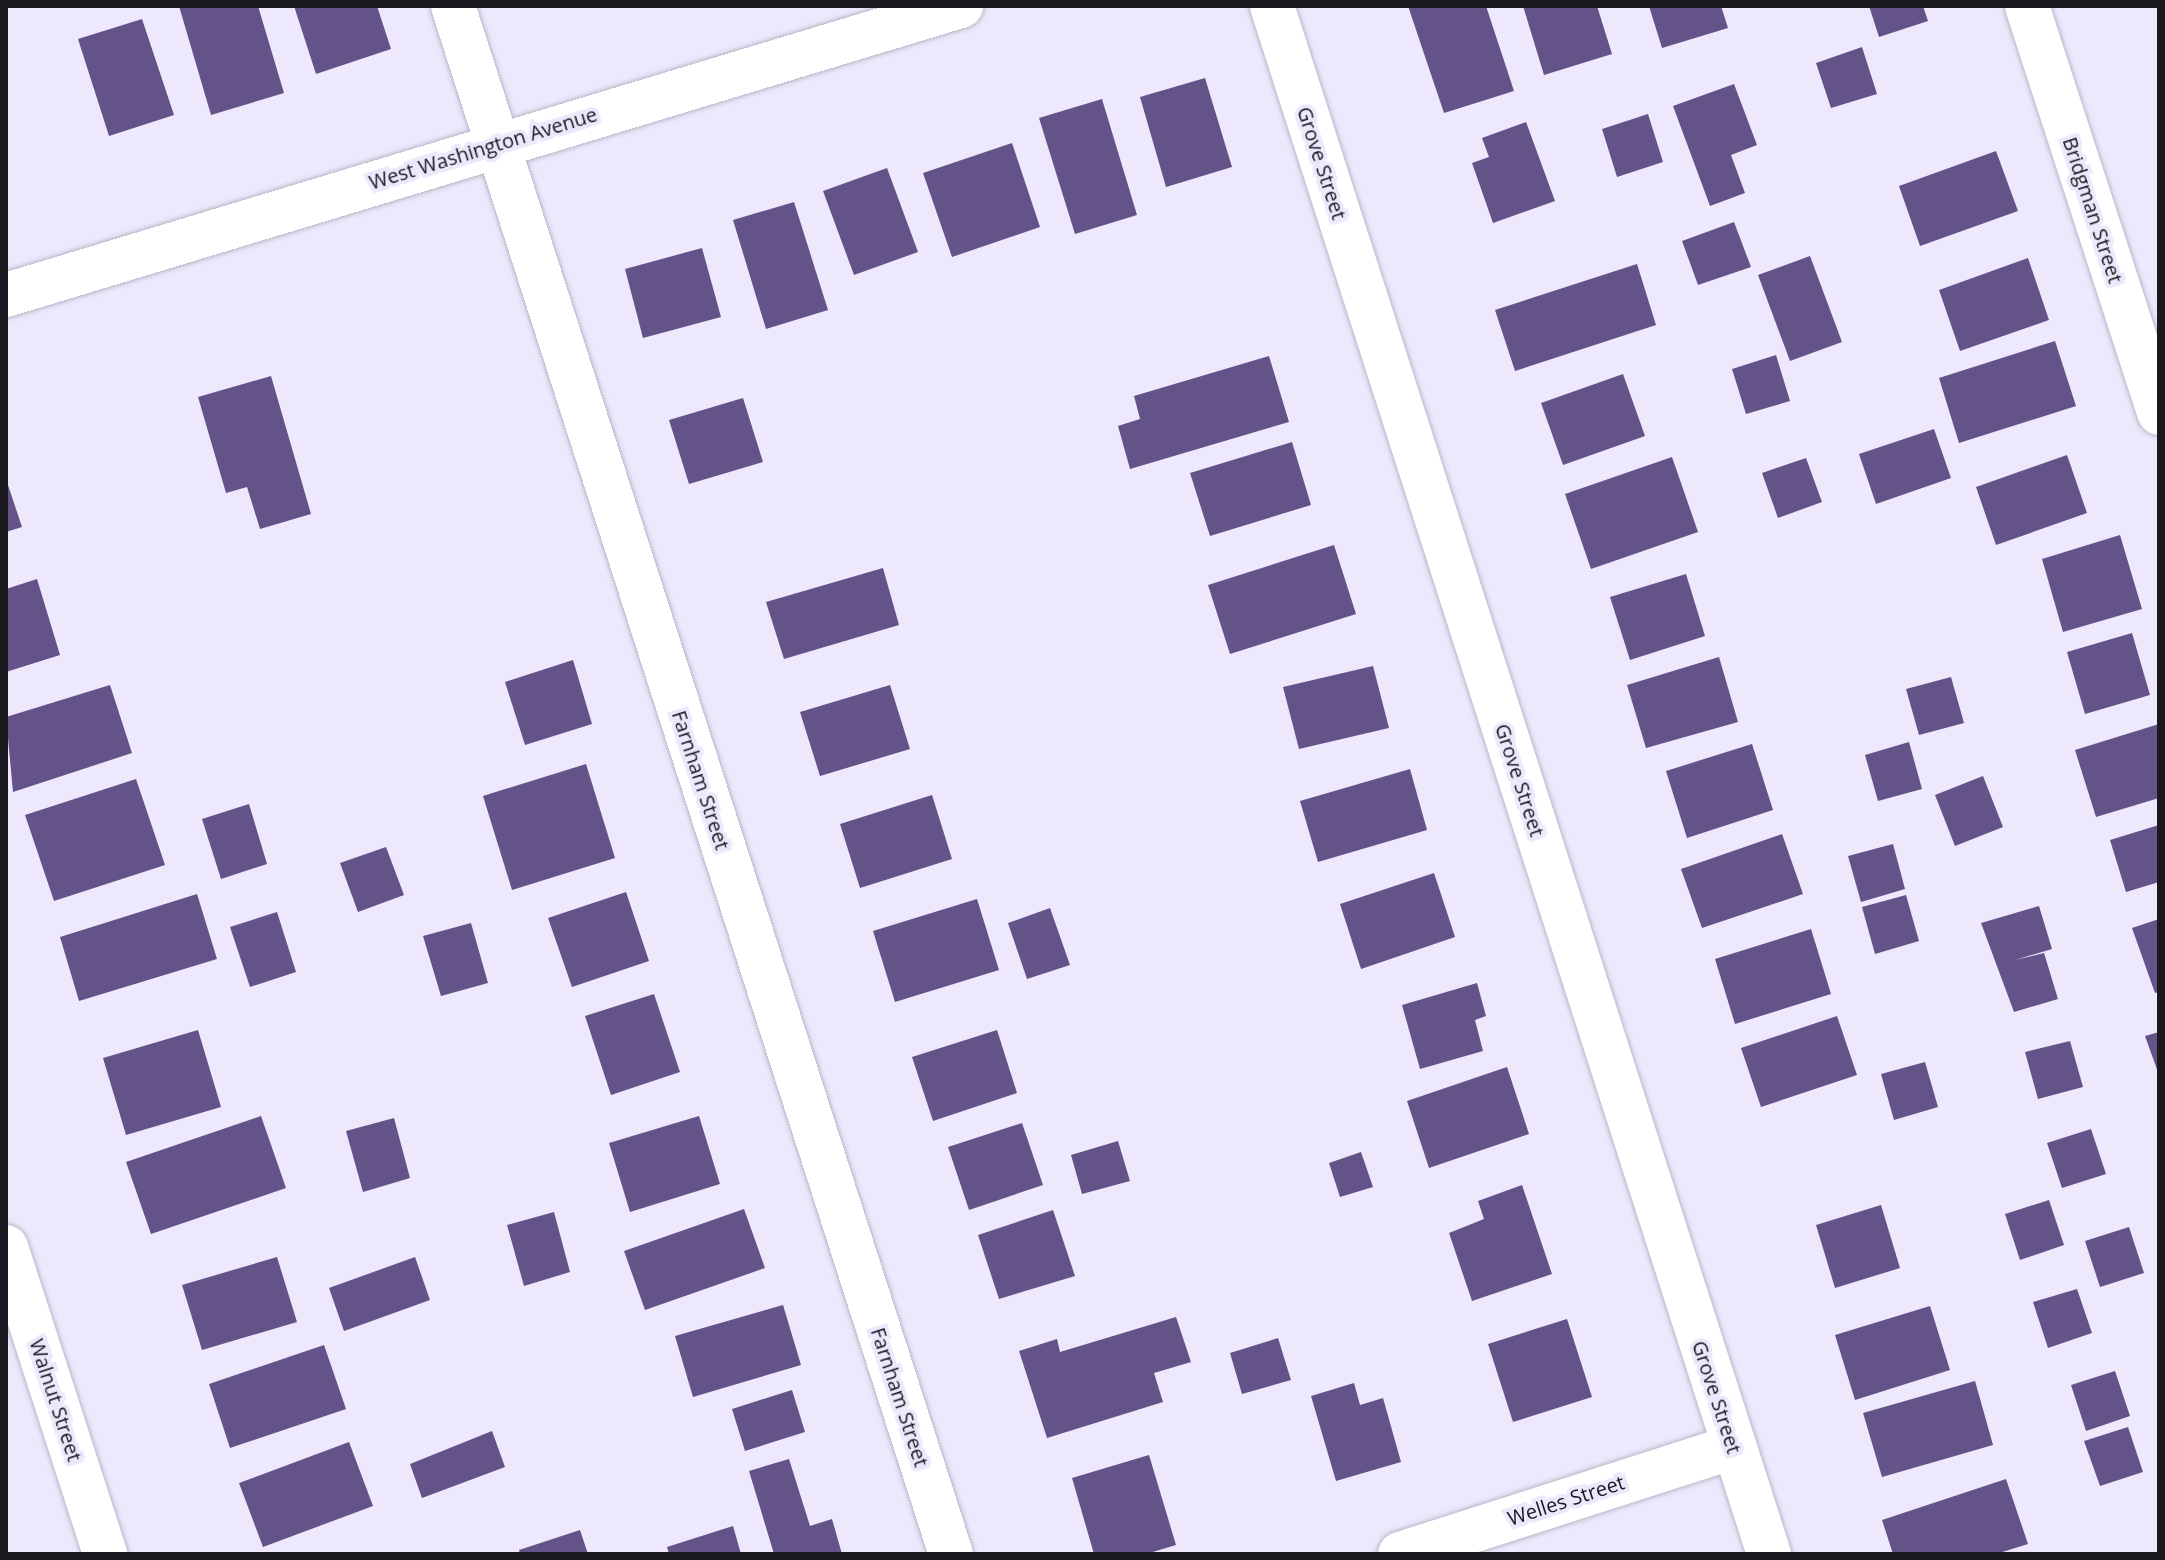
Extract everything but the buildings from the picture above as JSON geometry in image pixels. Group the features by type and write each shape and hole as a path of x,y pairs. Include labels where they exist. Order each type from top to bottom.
{"street":[{"name":"Farnham Street","path":"453,6 951,1554"},
{"name":"West Washington Avenue","path":"6,295 496,143 961,6"},
{"name":"Grove Street","path":"1272,6 1769,1554"},
{"name":"Bridgman Street","path":"2027,6 2159,413"},
{"name":"Walnut Street","path":"6,1247 105,1554"},
{"name":"Welles Street","path":"1400,1554 1733,1447"}]}
